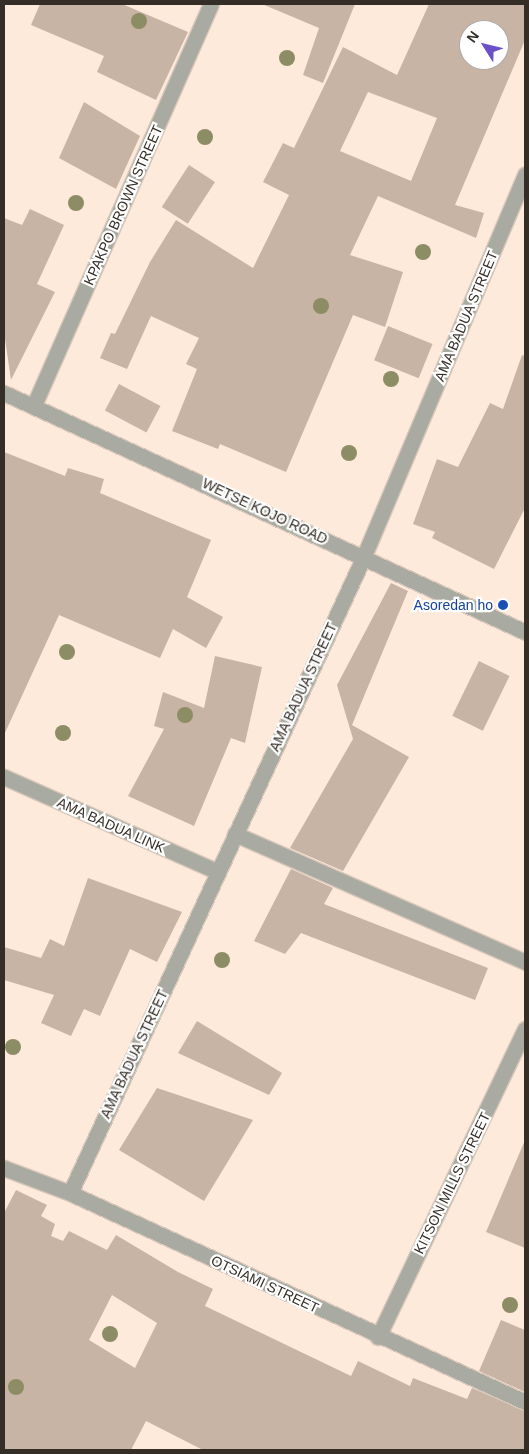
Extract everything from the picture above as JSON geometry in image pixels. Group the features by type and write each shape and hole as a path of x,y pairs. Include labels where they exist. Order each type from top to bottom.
{"street":[{"name":"KPAKPO BROWN STREET","path":"34,405 211,4"},
{"name":"AMA BADUA STREET","path":"70,1193 364,556 525,175"},
{"name":"WETSE KOJO ROAD","path":"4,392 364,556 525,632"},
{"name":"AMA BADUA LINK","path":"4,777 218,872"},
{"path":"235,834 525,962"},
{"name":"KITSON MILLS STREET","path":"378,1337 525,1029"},
{"name":"OTSIAMI STREET","path":"4,1168 70,1193 378,1337 525,1402"}],"building":[{"path":"40,4 122,4 188,32 156,100 97,72 104,56 31,25"},
{"path":"262,4 355,4 323,83 303,75 319,28"},
{"path":"429,4 525,4 525,40 455,205 484,213 476,238 378,196 350,255 403,272 385,327 353,315 286,472 220,444 218,449 172,431 197,369 186,364 199,338 151,316 127,369 100,358 111,333 115,334 150,262 176,220 253,268 289,195 263,182 283,143 294,148 343,47 397,75","holes":["368,92 437,118 411,181 340,151"]},
{"path":"84,102 140,136 116,189 59,158"},
{"path":"189,165 215,182 188,224 162,207"},
{"path":"30,209 64,225 37,284 55,292 11,380 4,332 4,218 22,225"},
{"path":"388,326 433,344 419,378 374,360"},
{"path":"522,355 525,356 525,508 494,569 432,538 435,532 413,524 437,459 458,467 490,403 503,409"},
{"path":"119,384 160,406 146,433 105,410"},
{"path":"4,452 65,476 68,468 104,479 100,493 211,540 187,597 223,617 206,648 173,629 160,658 59,615 4,735"},
{"path":"391,583 408,591 352,725 409,757 343,871 290,848 353,739 337,685"},
{"path":"215,656 262,667 245,743 231,738 194,826 128,796 164,729 154,726 163,692 204,708"},
{"path":"479,661 510,676 483,731 452,716"},
{"path":"291,869 333,888 324,904 488,968 475,1000 301,933 285,954 254,941"},
{"path":"88,878 182,912 157,962 130,949 100,1016 84,1009 71,1036 41,1023 54,995 4,980 4,947 41,958 50,939 64,946"},
{"path":"197,1021 282,1073 269,1095 178,1053"},
{"path":"157,1088 253,1120 204,1201 119,1150"},
{"path":"525,1140 525,1248 486,1232"},
{"path":"16,1190 47,1205 41,1216 55,1224 51,1236 63,1241 69,1231 107,1250 116,1235 178,1272 213,1289 205,1306 351,1376 358,1361 410,1386 413,1378 467,1399 472,1388 525,1411 525,1450 203,1450 146,1421 131,1450 4,1450 4,1213","holes":["112,1295 157,1323 135,1368 89,1340"]},
{"path":"501,1320 525,1330 525,1392 479,1371"}],"place":[{"name":"Asoredan ho","path":"503,605"}]}
